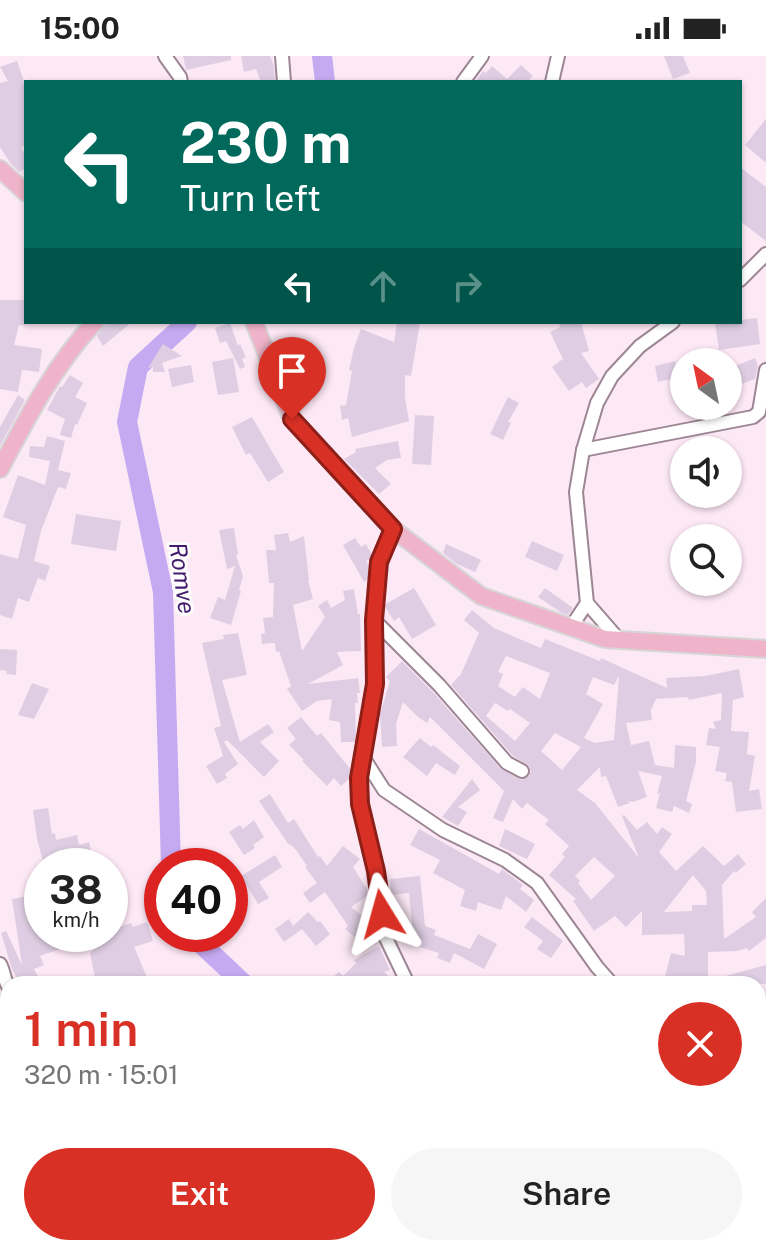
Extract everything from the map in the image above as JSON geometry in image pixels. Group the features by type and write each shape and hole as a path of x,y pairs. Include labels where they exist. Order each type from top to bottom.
{"main road":[{"path":"0,169 24,191"},
{"path":"0,469 55,374 93,324"},
{"path":"257,324 292,419 393,529 481,596 605,639 766,649"}],"street":[{"path":"165,56 181,80"},
{"path":"282,56 284,80"},
{"path":"464,80 482,56"},
{"path":"552,80 558,56"},
{"path":"742,278 766,254"},
{"path":"620,641 587,603 576,492 583,450 597,403 612,376 640,346 670,324"},
{"path":"583,450 753,417 759,412 766,370"},
{"path":"393,529 379,562 374,620 375,684 359,778 360,804 376,871 385,936 404,976"},
{"path":"571,627 587,603"},
{"path":"374,620 439,685 507,763 522,771"},
{"path":"363,757 384,790 443,830 505,860 537,883 605,976"}],"building":[{"path":"183,56 231,56 231,60 186,70"},
{"path":"241,56 270,56 275,80 260,80 256,69 244,72"},
{"path":"664,56 683,56 690,73 673,79"},
{"path":"17,61 24,81 24,146 21,148 24,169 19,172 0,147 0,83 8,81 0,67"},
{"path":"521,65 533,76 529,80 476,80 492,66 507,79"},
{"path":"766,119 766,163 745,145"},
{"path":"742,169 766,187 766,241 742,223"},
{"path":"0,300 24,300 26,325 19,325 14,345 42,349 39,372 22,370 18,392 0,389"},
{"path":"757,318 760,344 719,348 715,324 742,324 742,320"},
{"path":"106,324 130,324 103,346 97,336"},
{"path":"230,324 238,346 240,344 246,357 242,359 245,367 240,369 226,341 220,343 215,328"},
{"path":"397,324 420,324 411,376 405,375 409,421 352,437 348,418 342,420 340,406 346,405 352,371 349,370 361,329 394,342"},
{"path":"559,324 582,324 589,351 581,353 599,379 586,388 582,382 569,391 552,367 563,359 550,332 560,327"},
{"path":"163,344 182,356 162,363 165,372 153,372 153,367 148,368"},
{"path":"233,358 239,392 218,395 212,362"},
{"path":"755,358 758,366 755,379 742,384 742,363"},
{"path":"670,362 670,379 658,382 655,366"},
{"path":"191,365 194,382 172,387 168,369"},
{"path":"70,375 83,383 75,397 87,403 71,438 60,435 65,419 47,410"},
{"path":"18,395 25,400 0,446 0,427"},
{"path":"508,397 519,403 508,422 511,423 503,440 490,434"},
{"path":"415,415 434,416 431,465 412,464"},
{"path":"252,417 284,472 268,482 250,453 246,455 232,427"},
{"path":"47,436 65,441 58,470 71,473 66,489 58,487 41,531 34,561 50,566 45,581 38,578 29,602 18,598 12,619 0,615 0,554 18,559 26,525 3,517 18,475 45,485 50,461 29,457 30,446 44,447"},
{"path":"398,441 401,458 387,460 375,468 391,484 379,494 344,459 356,452 355,449"},
{"path":"76,514 121,521 116,551 71,544"},
{"path":"234,528 236,555 243,576 231,625 210,618 218,597 225,600 235,566 227,569 219,530"},
{"path":"288,533 290,542 304,536 313,599 293,605 302,651 325,617 318,606 327,600 331,608 345,600 343,591 354,589 360,614 361,651 337,652 343,665 308,684 358,678 360,693 357,693 358,703 355,703 356,742 341,742 340,722 329,720 332,699 317,701 302,711 287,689 291,686 275,643 262,644 261,634 265,633 263,618 273,617 274,583 269,583 266,550 276,550 274,535"},
{"path":"355,538 361,547 366,544 372,555 366,561 370,567 368,579 364,582 343,545"},
{"path":"532,541 564,555 557,571 525,557"},
{"path":"446,544 481,560 475,572 443,553"},
{"path":"414,588 436,625 412,639 399,617 394,621 384,605"},
{"path":"545,588 573,608 568,615 538,597"},
{"path":"472,610 494,628 541,648 545,639 600,661 601,658 667,688 666,678 705,676 739,669 744,697 733,700 731,731 749,732 747,754 755,756 749,791 759,789 762,809 736,812 732,782 725,781 727,773 715,771 720,747 706,745 709,728 716,729 713,722 721,720 722,693 689,700 688,697 656,699 651,710 652,720 626,723 631,745 649,741 655,765 674,768 675,745 696,747 696,762 686,801 692,804 689,813 674,806 672,812 656,808 662,776 638,771 647,797 627,801 630,803 618,807 606,776 601,777 600,767 577,790 595,803 639,858 624,815 637,830 647,822 657,834 662,827 672,834 659,852 676,871 703,846 724,866 738,854 746,864 736,873 734,871 722,885 724,939 756,917 752,912 766,898 766,938 749,951 747,948 708,952 708,976 665,976 671,953 685,956 684,934 642,935 642,911 626,927 615,916 594,931 573,901 576,899 549,875 565,857 562,854 569,846 545,824 549,820 527,803 522,809 513,799 503,822 493,818 504,791 430,717 427,723 403,702 396,724 397,746 382,747 380,714 390,681 386,677 402,661 501,769 522,780 529,776 529,766 513,756 451,685 461,674 479,633 464,620","holes":["506,656 550,673 540,699 523,687 515,697 498,686 503,674 498,672","619,676 614,740 594,743 584,738 603,704 586,694 593,677 614,685","495,703 530,723 515,741 486,716","555,733 581,747 562,770 541,751","594,857 615,876 591,900 575,876","693,875 706,891 707,905 692,905 692,911 664,912"]},
{"path":"238,633 247,675 222,680 240,742 268,724 274,732 260,742 279,761 264,777 227,740 224,742 238,764 225,774 227,778 217,784 206,766 223,756 214,728 221,726 202,643"},
{"path":"0,649 17,650 16,675 0,670"},
{"path":"32,683 49,689 34,719 18,715"},
{"path":"301,717 317,736 321,733 351,770 350,778 341,786 334,778 327,786 289,745 296,739 287,728"},
{"path":"420,738 460,766 455,775 436,763 427,776 403,757"},
{"path":"472,779 480,790 458,807 467,812 458,826 442,817"},
{"path":"270,794 288,823 294,819 327,866 343,846 360,859 353,867 370,894 351,907 375,929 363,943 345,929 348,926 325,892 310,903 303,893 317,883 259,801"},
{"path":"48,808 52,834 55,833 56,840 77,835 79,845 89,842 90,848 39,848 33,810"},
{"path":"254,820 264,837 248,852 248,848 239,848 229,832 240,825 243,829"},
{"path":"419,829 499,874 502,869 523,885 520,889 534,900 526,912 506,896 501,910 478,902 476,911 460,906 465,890 433,873 440,860 410,845"},
{"path":"505,829 535,844 527,859 499,846"},
{"path":"275,855 282,867 259,882 269,898 258,904 248,888 248,872"},
{"path":"420,876 425,926 436,930 434,935 470,949 478,934 497,944 484,969 454,953 450,963 437,958 439,953 416,946 419,938 396,938 394,924 412,924 409,893 391,895 390,879"},
{"path":"24,897 24,952 52,952 40,956 44,965 34,969 38,976 16,976 1,933 6,931 22,965 12,899"},
{"path":"308,912 330,934 316,946 302,929 284,942 275,929 289,919 293,926"},
{"path":"532,917 563,941 551,958 537,949 543,941 524,927"},
{"path":"131,923 133,927 144,923 144,944 134,947 147,976 94,976 90,953 128,952 128,924"},
{"path":"379,946 390,970 384,972 388,976 343,976 356,963 354,960"},
{"path":"766,965 766,976 725,976"}],"waterway":[{"name":"Romve","path":"322,56 325,80"},
{"name":"Romve","path":"170,848 163,592 127,422 138,367 185,324"},
{"name":"Romve","path":"210,952 235,976"}],"route":[{"path":"292,419 393,529 379,562 374,620 375,684 359,778 360,804 376,871 382,914"}]}
